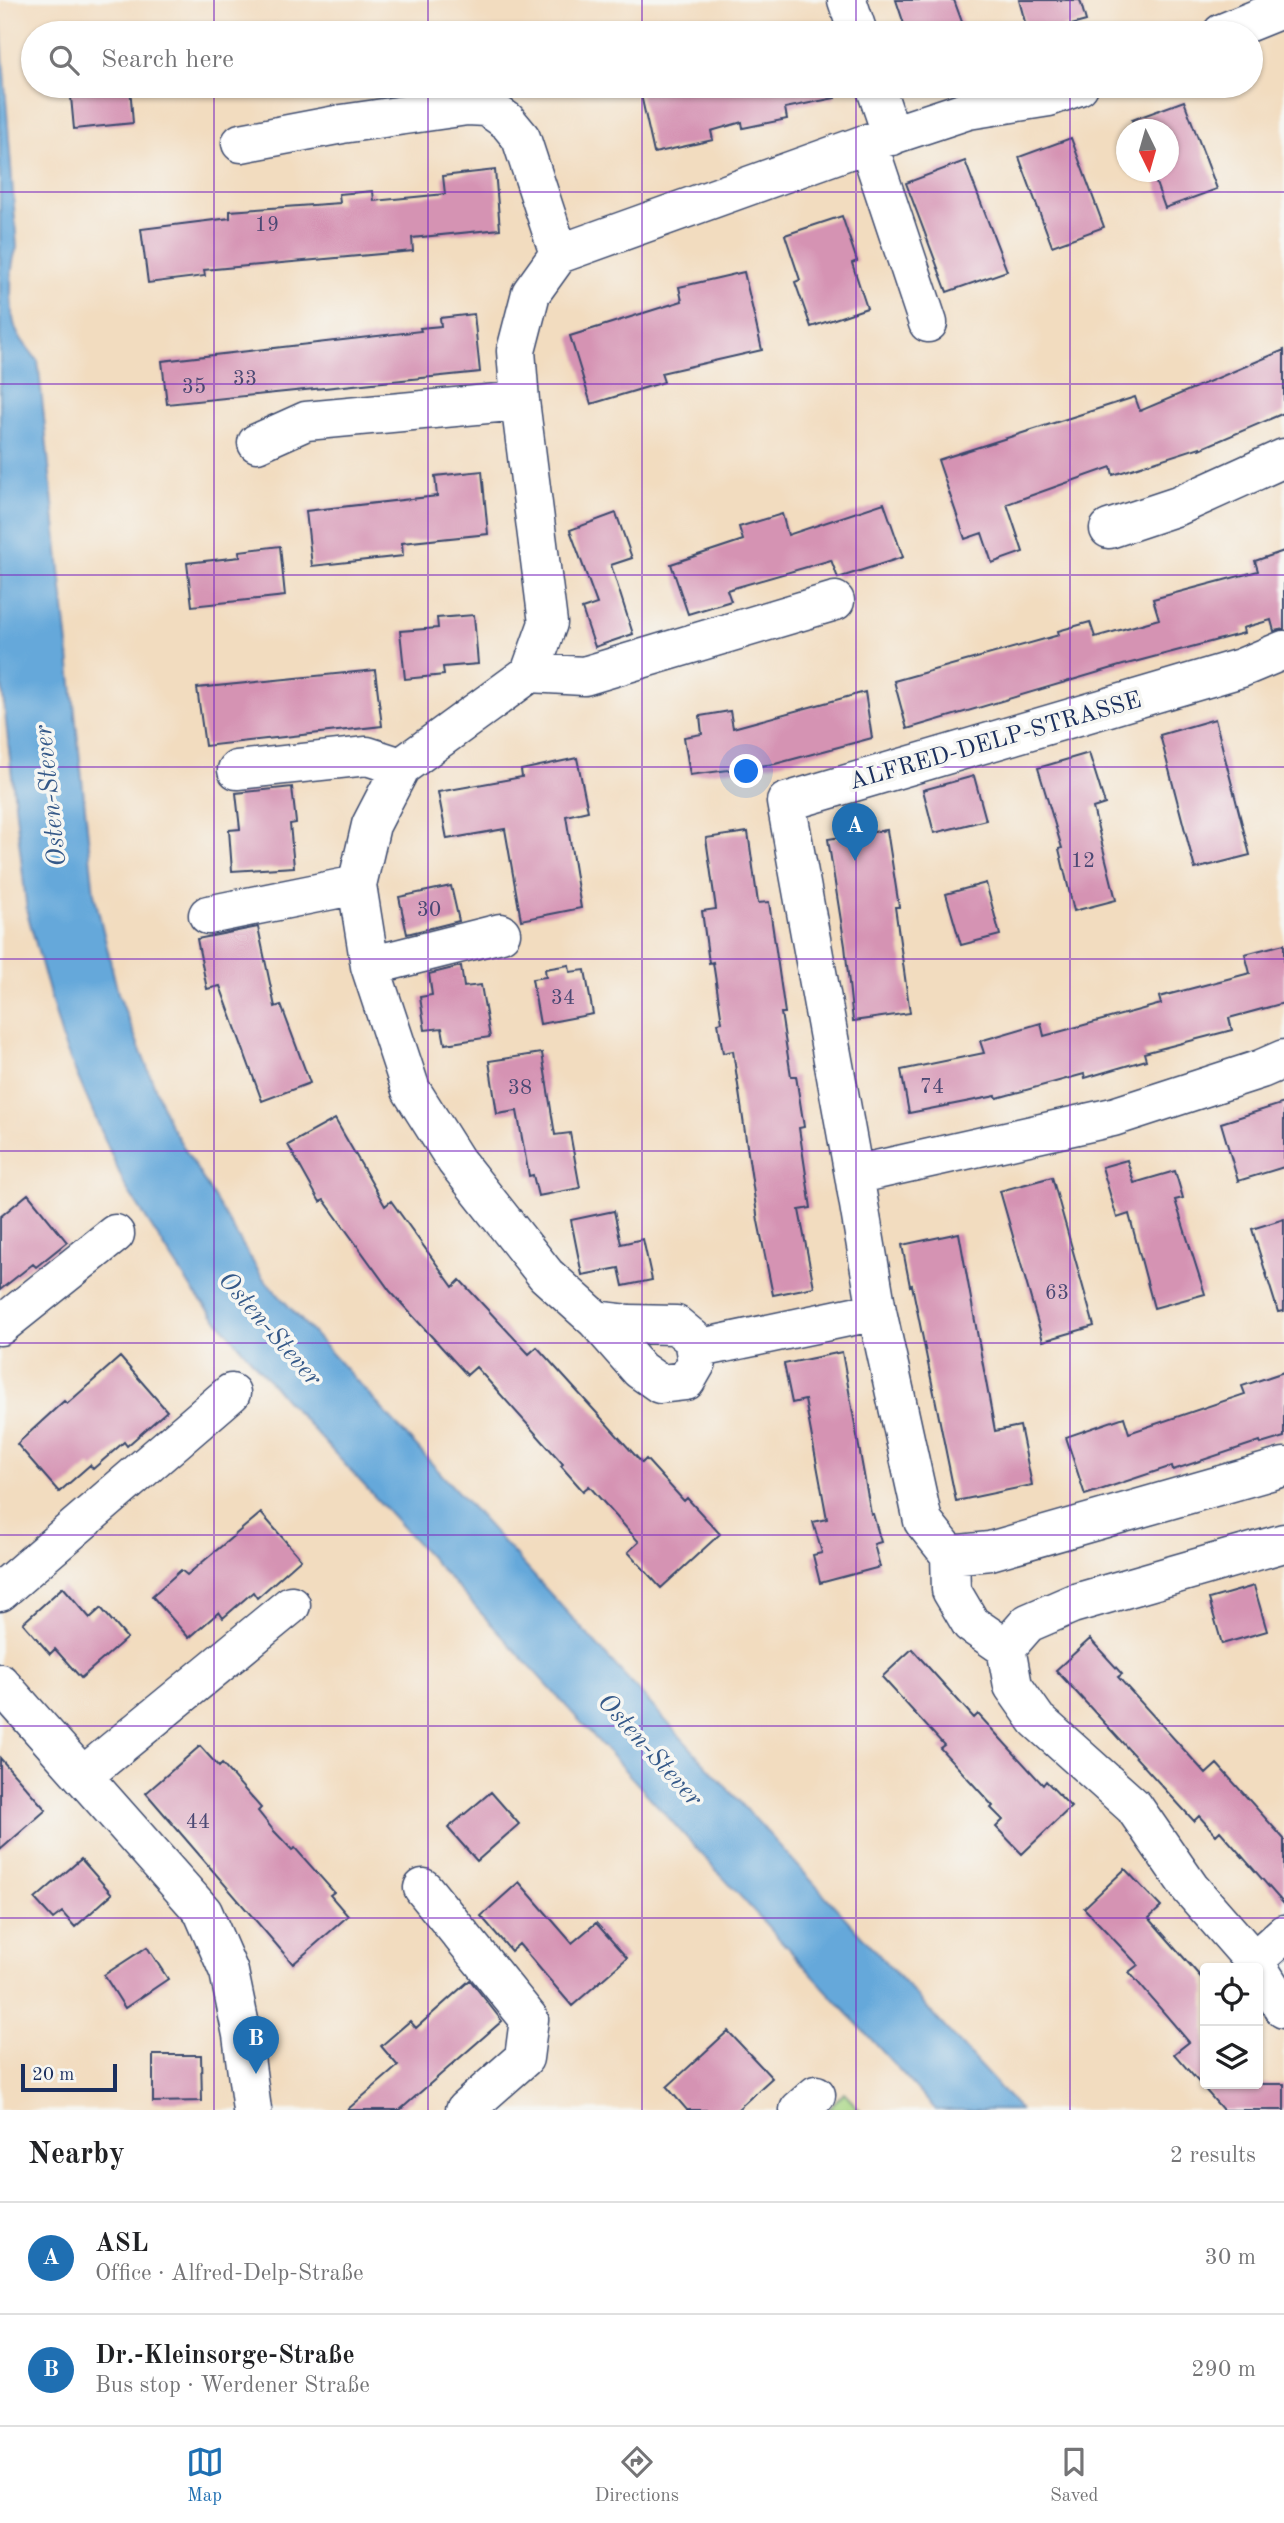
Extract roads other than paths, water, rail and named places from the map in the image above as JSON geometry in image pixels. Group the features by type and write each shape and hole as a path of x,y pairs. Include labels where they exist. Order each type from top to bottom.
{"street":[{"path":"847,0 854,21"},
{"path":"1252,21 1284,8"},
{"path":"876,98 880,139 928,323"},
{"path":"596,1320 676,1325 693,1339 697,1362 686,1381 660,1384 640,1370 596,1320 546,1275 456,1161 411,1090 370,966 357,885 371,825 401,768 530,673 548,623 516,351 531,293 559,254 968,110 1043,98"},
{"path":"241,143 342,124 453,108 487,107 508,121 521,138 559,254"},
{"path":"257,443 306,421 520,401"},
{"path":"1109,529 1178,506 1284,458"},
{"path":"530,673 584,676 835,601"},
{"name":"ALFRED-DELP-STRASSE","path":"854,1175 786,802 1241,668 1284,650"},
{"path":"237,770 367,757 401,768"},
{"path":"208,915 357,885"},
{"path":"370,966 500,933"},
{"path":"1284,1059 1113,1117 854,1175 877,1311 923,1521 950,1555 951,1590 971,1624 1006,1648 1013,1686 1037,1720 1135,1807 1190,1888 1254,1961 1284,2009"},
{"path":"0,1326 115,1234"},
{"path":"696,1349 877,1311"},
{"path":"0,1592 231,1393"},
{"path":"950,1555 990,1551 1284,1467"},
{"path":"1006,1648 1028,1623 1072,1604 1284,1543"},
{"path":"84,1774 291,1605"},
{"path":"8,1707 84,1774 203,1912 229,1972 242,2035 252,2110"},
{"path":"423,1888 529,2019 524,2058 465,2110"},
{"path":"1254,1961 1284,1934"}],"water":[{"name":"Osten-Stever","path":"0,16 17,248 11,278 13,316 18,334 38,361 94,893 118,993 169,1123 262,1277 1020,2110 936,2110 286,1400 195,1294 125,1186 64,1045 27,912 0,668"}],"place":[{"name":"ASL","path":"855,861"},
{"name":"Dr.-Kleinsorge-Straße","path":"256,2074"}]}
